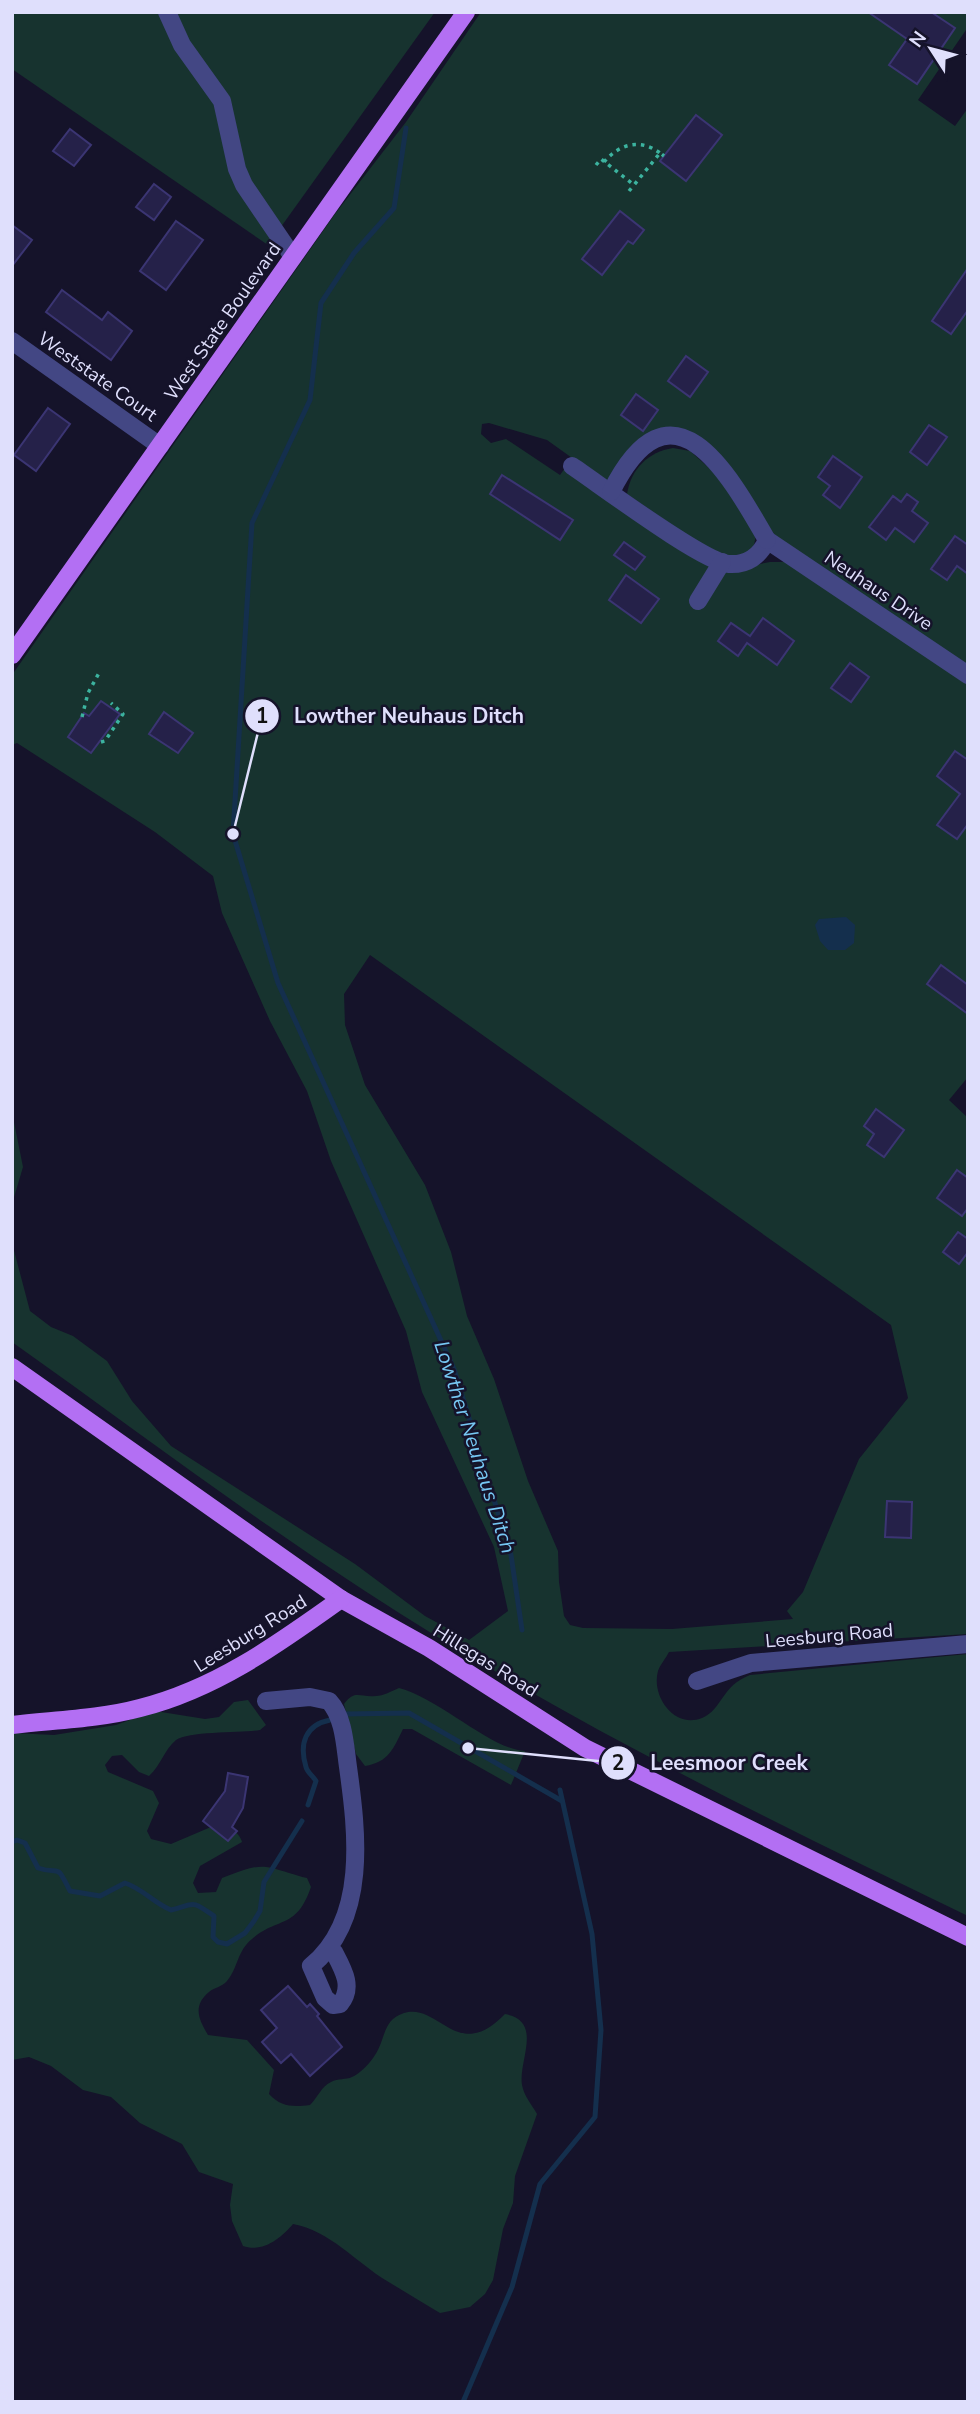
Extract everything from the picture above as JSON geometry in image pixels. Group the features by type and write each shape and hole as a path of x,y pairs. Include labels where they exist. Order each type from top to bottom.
{"main road":[{"name":"West State Boulevard","path":"12,655 466,12"},
{"name":"Hillegas Road","path":"12,1367 341,1599 429,1648 585,1748 968,1937"},
{"name":"Leesburg Road","path":"12,1725 136,1709 201,1688 279,1644 341,1599"}],"street":[{"path":"167,12 182,45 222,101 237,169 244,186 293,257"},
{"name":"Weststate Court","path":"12,341 160,446"},
{"name":"Neuhaus Drive","path":"611,492 624,466 642,444 660,434 686,439 714,459 741,495 767,540 968,675"},
{"path":"572,466 722,562 746,562 761,552 767,540"},
{"path":"698,601 722,562"},
{"name":"Leesburg Road","path":"697,1681 751,1663 968,1644"},
{"path":"266,1701 320,1698 329,1700 339,1719 357,1826 355,1868 336,1937 311,1966 325,1998 333,2005 340,2004 345,1998 348,1985 334,1952"}],"path":[{"path":"604,162 616,150 628,145 643,144 662,154 629,191"},
{"path":"596,165 601,159 634,185"},
{"path":"82,717 88,693 99,673"},
{"path":"101,742 105,741 123,714 111,703"}],"green space":[{"path":"12,12 435,12 268,245 12,69"},
{"path":"481,12 968,12 968,27 918,100 955,126 968,108 968,667 777,538 726,469 669,439 607,483 547,440 489,423 482,424 481,434 491,443 506,439 560,475 565,468 740,568 770,562 792,562 968,683 968,1077 949,1100 968,1118 968,1634 669,1652 659,1669 657,1681 661,1700 667,1708 682,1719 692,1720 709,1714 733,1685 750,1675 968,1654 968,1916 737,1803 586,1723 437,1637 276,1531 12,1342 12,1243 30,1311 51,1327 73,1336 107,1361 132,1401 171,1446 355,1564 425,1616 469,1640 508,1611 494,1547 422,1392 406,1331 331,1161 307,1091 270,1021 222,913 213,876 155,832 17,743 12,745 12,675 335,214 406,122","holes":["370,955 891,1325 908,1398 859,1459 803,1592 787,1611 793,1619 672,1629 583,1628 570,1625 564,1616 558,1551 528,1481 494,1379 467,1316 451,1252 425,1185 365,1085 345,1025 344,994"]},
{"path":"673,448 690,451 727,484 756,535 754,545 748,553 720,558 627,494 632,477 642,463 656,453"},
{"path":"12,1112 23,1167 12,1204"},
{"path":"399,1688 431,1702 497,1742 525,1751 511,1785 412,1729 403,1729 385,1758 365,1766 356,1754 344,1704 355,1695 379,1696"},
{"path":"248,1700 266,1725 260,1730 183,1737 172,1744 149,1776 139,1772 122,1755 112,1756 105,1765 108,1772 153,1791 159,1803 147,1831 151,1839 171,1844 218,1824 239,1836 242,1842 200,1866 193,1883 198,1893 216,1892 222,1878 257,1867 272,1868 307,1878 311,1887 299,1910 286,1921 252,1939 240,1954 227,1981 209,1992 199,2008 200,2018 208,2035 247,2040 274,2070 269,2094 278,2101 293,2106 310,2105 328,2084 358,2073 379,2049 388,2025 404,2013 416,2012 428,2016 461,2033 474,2033 488,2028 505,2014 517,2018 524,2025 527,2043 522,2085 537,2114 515,2176 513,2203 503,2229 493,2280 485,2294 470,2307 440,2313 376,2274 331,2240 306,2227 293,2224 277,2239 264,2246 243,2246 232,2221 230,2205 233,2184 199,2172 182,2144 140,2123 111,2097 83,2090 51,2066 29,2057 12,2060 12,1733 54,1735 116,1725 155,1711 205,1719 219,1717 234,1702"}],"water":[{"path":"846,917 855,925 854,943 845,950 828,950 820,941 815,925 819,919"}],"building":[{"path":"868,12 931,12 955,28 917,84 889,65 907,39"},
{"path":"696,115 722,135 686,181 660,161"},
{"path":"70,129 91,145 74,166 53,151"},
{"path":"154,184 171,197 154,220 136,207"},
{"path":"620,211 644,230 633,244 628,241 602,275 582,259"},
{"path":"176,221 203,240 166,290 140,271"},
{"path":"12,225 32,240 12,266"},
{"path":"968,268 968,310 951,334 932,321"},
{"path":"62,290 102,320 108,312 132,331 111,360 46,312"},
{"path":"686,356 708,372 690,397 668,381"},
{"path":"636,394 658,410 643,431 621,415"},
{"path":"48,408 70,424 36,471 14,455"},
{"path":"929,425 947,437 927,465 910,452"},
{"path":"833,456 862,477 840,508 823,495 830,486 818,477"},
{"path":"502,475 573,520 560,540 490,494"},
{"path":"907,494 918,502 912,511 928,523 914,542 895,528 886,540 869,527 893,496 901,502"},
{"path":"955,536 968,545 968,574 957,566 947,580 931,569"},
{"path":"624,542 645,557 635,570 614,555"},
{"path":"626,575 659,599 641,623 609,600"},
{"path":"763,618 794,641 777,665 747,643 738,656 718,641 731,623 750,636"},
{"path":"850,663 869,677 851,702 831,688"},
{"path":"101,701 120,714 91,753 68,737 84,713 89,716"},
{"path":"164,712 193,733 178,753 149,734"},
{"path":"955,751 968,760 968,824 957,839 937,825 960,794 937,776"},
{"path":"941,965 968,985 968,1014 927,984"},
{"path":"876,1109 904,1130 884,1157 867,1145 874,1134 864,1126"},
{"path":"957,1170 968,1178 968,1208 962,1216 937,1198"},
{"path":"958,1232 968,1239 968,1252 959,1264 943,1252"},
{"path":"887,1501 912,1502 911,1538 885,1537"},
{"path":"228,1773 248,1777 243,1808 232,1827 237,1831 228,1841 203,1821 225,1791"},
{"path":"288,1986 307,2007 310,2004 319,2014 317,2016 342,2047 310,2076 291,2054 281,2063 262,2042 277,2028 261,2010"}],"waterway":[{"name":"Lowther Neuhaus Ditch","path":"406,128 394,208 354,253 321,303 310,400 252,523 233,834 278,983 454,1369 511,1555 522,1630"},
{"path":"346,1714 409,1713 562,1801"},
{"path":"308,1805 316,1781 306,1767 304,1743 315,1726 330,1720"},
{"name":"Lowther Neuhaus Ditch","path":"463,2402 512,2287 540,2184 595,2117 601,2030 592,1934 560,1790"},
{"path":"12,1842 17,1840 25,1843 38,1868 60,1873 70,1891 100,1896 125,1883 171,1910 193,1904 201,1907 214,1916 213,1937 218,1942 227,1944 245,1933 254,1921 260,1911 264,1882 302,1821"}],"place":[{"name":"Lowther Neuhaus Ditch","path":"233,834"},
{"name":"Leesmoor Creek","path":"468,1748"}]}
